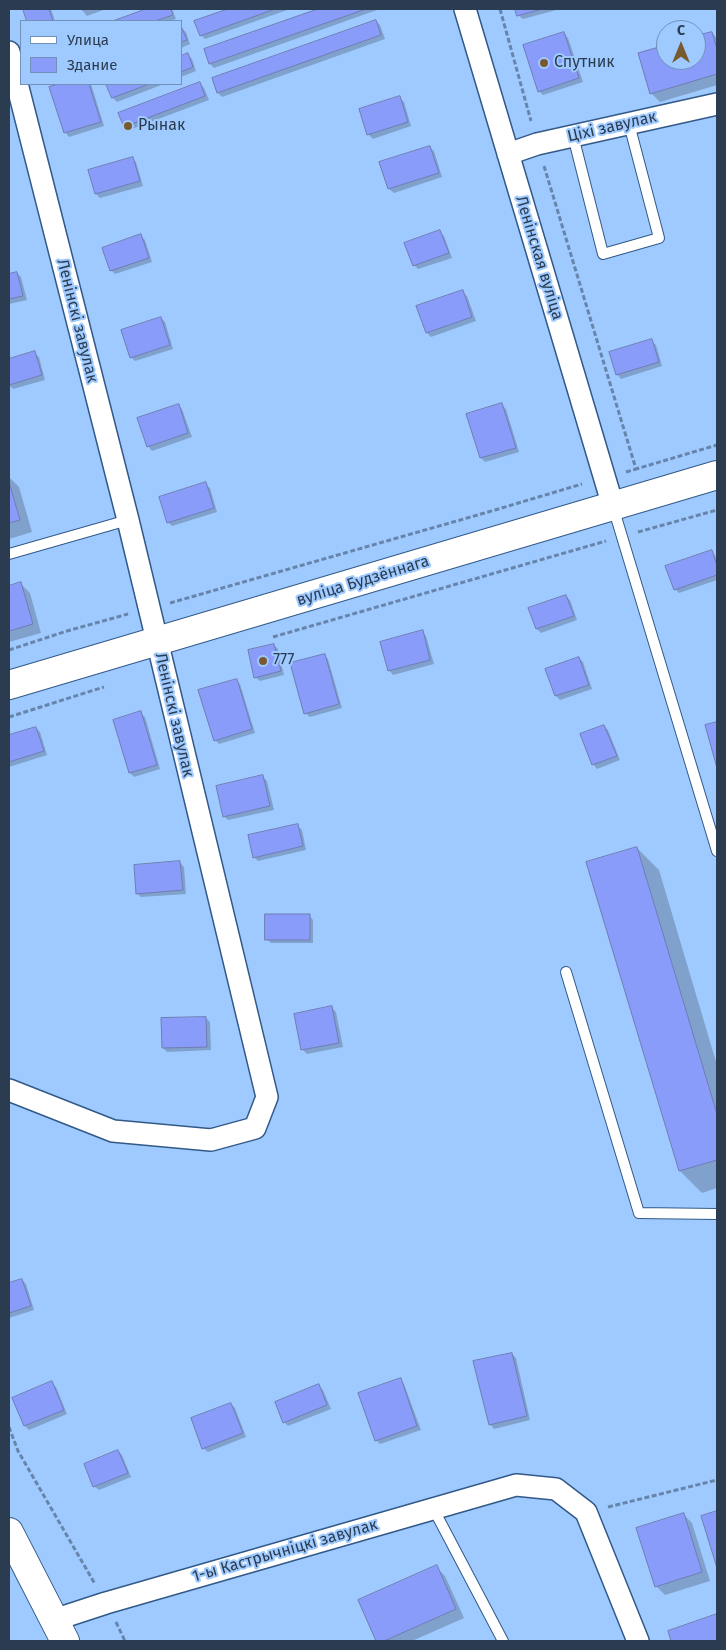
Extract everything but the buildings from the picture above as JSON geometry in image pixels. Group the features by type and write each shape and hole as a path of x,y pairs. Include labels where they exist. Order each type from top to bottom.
{"street":[{"name":"Ленінская вуліца","path":"465,9 613,506"},
{"name":"Ленінскі завулак","path":"9,52 128,520 267,1096 256,1128 211,1140 113,1131 9,1090"},
{"name":"Ціхі завулак","path":"508,154 537,144 717,104"},
{"name":"вуліца Будзённага","path":"9,685 717,475"},
{"name":"1-ы Кастрычніцкі завулак","path":"60,1631 106,1603 516,1484 556,1489 586,1512"},
{"path":"586,1512 638,1641"},
{"path":"11,1542 60,1631"}],"lane":[{"path":"573,136 603,254 659,238 629,124"},
{"path":"613,506 717,851"},
{"path":"9,554 128,520"},
{"path":"566,972 639,1213 717,1214"},
{"path":"433,1508 504,1641"}],"path":[{"path":"500,9 537,144 636,469"},
{"path":"9,650 67,631 717,445"},
{"path":"268,638 717,510"},
{"path":"9,717 108,685"},
{"path":"9,1427 18,1451 106,1603 125,1641"},
{"path":"586,1512 717,1480"}],"place":[{"name":"Спутник","path":"544,63"},
{"name":"Рынак","path":"128,126"},
{"name":"777","path":"263,661"}]}
